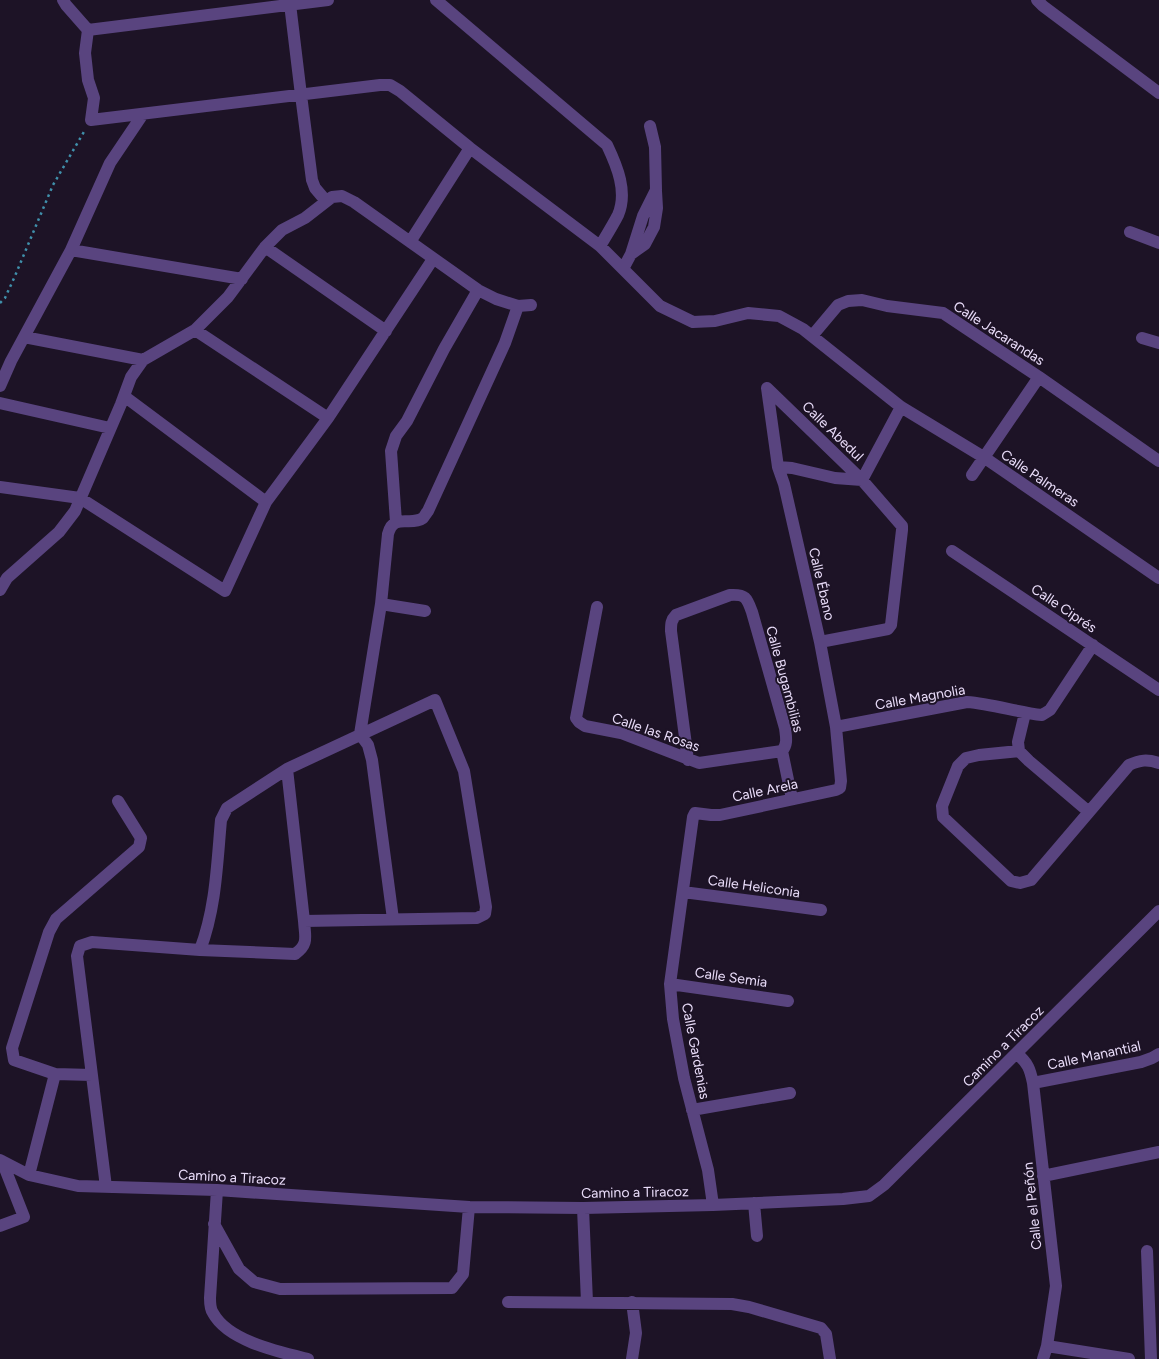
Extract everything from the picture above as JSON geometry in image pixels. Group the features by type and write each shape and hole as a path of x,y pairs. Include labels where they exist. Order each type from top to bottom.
{"street":[{"path":"64,0 66,5 88,30 85,53 88,80 94,98 92,120"},
{"path":"88,30 238,5 290,4 328,0"},
{"path":"436,0 607,145 617,166 622,200 619,213 600,246"},
{"path":"1037,0 1159,93"},
{"path":"290,4 312,180 315,188 326,201"},
{"name":"Calle Palmeras","path":"92,120 390,85 600,246 660,306 693,322 715,321 748,313 779,316 803,329 901,407 985,458 1159,578"},
{"path":"0,386 71,250 110,163 143,114"},
{"path":"623,269 631,254 643,216 656,190 655,147 650,126"},
{"path":"410,242 470,148"},
{"path":"0,590 7,578 59,532 74,511 131,377 143,360 195,330 228,297 265,247 282,230 305,218 332,197 342,196 354,202 478,290 496,299 518,306 531,305"},
{"path":"1130,232 1159,243"},
{"path":"265,247 386,331"},
{"path":"71,250 242,279"},
{"path":"0,487 80,498 226,591 266,502 328,418 433,259"},
{"path":"396,522 391,451 396,436 407,421 478,290"},
{"name":"Calle Jacarandas","path":"812,336 838,305 848,301 862,300 887,306 943,313 1159,460"},
{"path":"393,919 372,760 368,745 360,734 381,604 388,534 390,526 396,522 416,520 424,517 428,511 505,343 518,306"},
{"path":"195,330 328,418"},
{"path":"24,337 143,360"},
{"path":"1142,338 1159,344"},
{"path":"972,475 1039,377"},
{"name":"Calle Abedul","path":"767,388 862,480 901,407"},
{"name":"Calle Ébano","path":"767,388 778,467 784,484 820,642 836,727 842,781 840,788"},
{"path":"124,396 266,502"},
{"path":"0,403 110,428"},
{"path":"778,467 792,468 835,478 862,480 902,526 891,625 888,629 820,642"},
{"name":"Calle Ciprés","path":"952,551 1159,690"},
{"name":"Calle Bugambilias","path":"688,760 671,624 676,615 730,596 740,595 748,600 785,728 787,741 786,747 782,751 792,799"},
{"path":"381,604 425,611"},
{"name":"Calle las Rosas","path":"596,607 576,718 579,722 585,726 621,733 699,763 782,751"},
{"name":"Calle Magnolia","path":"836,727 967,702 1042,716 1050,710 1093,645"},
{"path":"200,950 207,931 213,903 221,820 227,808 287,769 435,700 464,771 486,907 485,914 477,918 304,921"},
{"path":"1025,713 1018,742 1020,751 1029,761 1089,812"},
{"path":"1020,751 966,758 958,766 942,806 943,817 1011,881 1020,883 1031,880 1129,765 1139,760 1159,762"},
{"path":"106,1187 77,956 80,946 92,942 200,950 295,954 302,950 306,942 287,769"},
{"name":"Calle Arela","path":"695,813 720,815 840,788"},
{"path":"92,1076 55,1074 14,1060 12,1048 49,932 56,919 139,847 141,838 118,801"},
{"name":"Calle Gardenias","path":"695,813 692,817 670,984 672,1019 684,1078 708,1170 713,1205"},
{"name":"Calle Heliconia","path":"683,892 821,910"},
{"name":"Camino a Tiracoz","path":"1,1161 29,1175 78,1186 217,1190 469,1207 584,1208 713,1205 869,1196 884,1184 1017,1054 1159,911"},
{"name":"Calle Semia","path":"670,984 788,1001"},
{"name":"Calle el Peñón","path":"1017,1054 1025,1060 1034,1083 1056,1286 1047,1346 1043,1359"},
{"name":"Calle Manantial","path":"1034,1083 1141,1062 1159,1054"},
{"path":"29,1175 55,1074"},
{"path":"692,1110 790,1093"},
{"path":"1043,1176 1159,1152"},
{"path":"0,1226 24,1217 1,1161"},
{"path":"217,1190 210,1298 212,1312 221,1325 243,1339 279,1352 308,1359"},
{"path":"754,1203 756,1236"},
{"path":"214,1224 239,1269 254,1282 272,1287 280,1289 452,1288 463,1274 469,1207"},
{"path":"584,1208 587,1302"},
{"path":"1147,1251 1151,1359"},
{"path":"508,1302 732,1304 749,1307 821,1328 826,1334 830,1359"},
{"path":"632,1302 636,1333 632,1359"},
{"path":"1047,1346 1129,1359"}],"path":[{"path":"0,303 5,298 15,276 53,185 92,120"}]}
